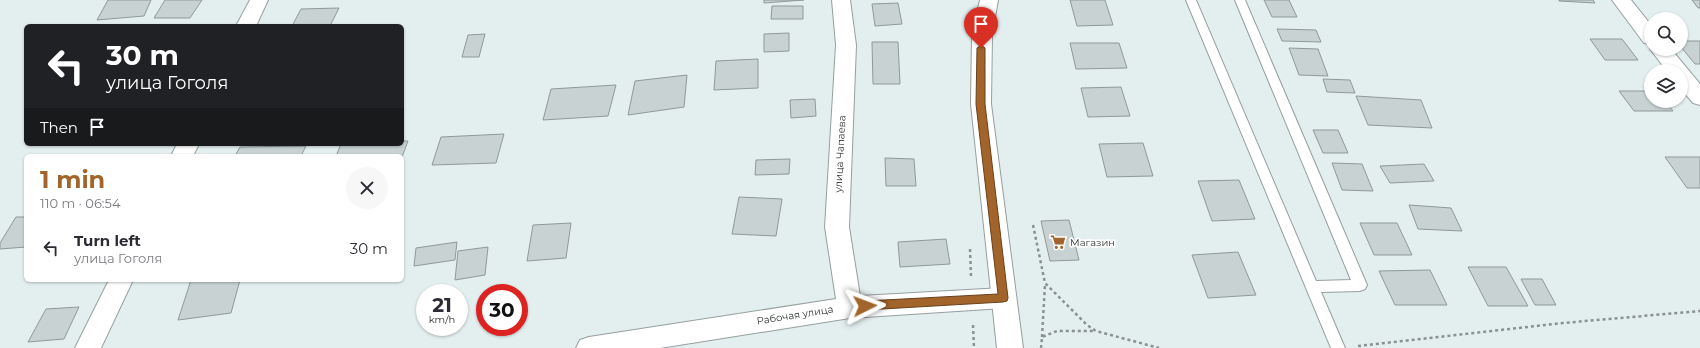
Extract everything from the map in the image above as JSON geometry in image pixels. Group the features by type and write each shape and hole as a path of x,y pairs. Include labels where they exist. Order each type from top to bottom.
{"street":[{"path":"247,24 259,0"},
{"name":"улица Чапаева","path":"841,0 846,45 837,227 850,306"},
{"path":"989,0 982,34 981,104 1010,348"},
{"path":"1621,0 1644,29"},
{"path":"1666,56 1672,64"},
{"path":"1688,83 1700,98"},
{"path":"88,348 120,282"},
{"name":"Рабочая улица","path":"592,348 850,306 1003,298"}],"lane":[{"path":"1191,0 1338,348"},
{"path":"1240,0 1360,285 1312,286"}],"path":[{"path":"1033,225 1045,283 1041,348"},
{"path":"1045,283 1087,325 1096,331"},
{"path":"1352,347 1563,323 1700,311"},
{"path":"1042,337 1057,331 1096,331 1159,348"}],"building":[{"path":"108,0 151,0 144,16 97,20"},
{"path":"165,0 202,0 190,18 154,18"},
{"path":"764,0 804,0 764,3"},
{"path":"1070,0 1105,0 1113,25 1077,26"},
{"path":"1264,0 1289,0 1297,17 1272,17"},
{"path":"1593,0 1595,3 1559,1"},
{"path":"1692,0 1700,0 1700,8 1698,8"},
{"path":"898,3 902,24 875,26 872,4"},
{"path":"772,6 803,6 803,19 771,19"},
{"path":"339,8 331,24 293,24 301,9"},
{"path":"1277,29 1316,30 1321,42 1282,41"},
{"path":"789,33 789,51 764,52 764,34"},
{"path":"485,34 479,57 462,57 468,35"},
{"path":"1590,39 1622,39 1638,60 1605,60"},
{"path":"1688,41 1700,41 1700,64 1695,64 1688,56"},
{"path":"872,42 898,42 900,84 873,84"},
{"path":"1070,43 1119,43 1127,68 1076,69"},
{"path":"1289,48 1318,49 1328,76 1299,75"},
{"path":"758,59 758,88 714,90 716,61"},
{"path":"687,75 684,107 628,115 635,81"},
{"path":"1323,79 1350,80 1355,93 1327,92"},
{"path":"616,85 608,116 543,120 551,89"},
{"path":"1121,87 1130,116 1088,117 1081,88"},
{"path":"1619,91 1644,91 1644,108 1671,108 1673,111 1634,111"},
{"path":"1356,96 1421,100 1432,128 1368,125"},
{"path":"815,99 816,116 791,118 790,100"},
{"path":"1313,130 1338,130 1348,153 1323,153"},
{"path":"504,134 496,163 432,165 441,137"},
{"path":"404,141 408,141 403,154 337,154 340,146 404,146"},
{"path":"1143,143 1153,176 1107,177 1099,144"},
{"path":"306,146 302,154 236,154 240,147"},
{"path":"1665,157 1700,157 1700,188 1687,188"},
{"path":"885,158 914,159 916,186 886,186"},
{"path":"790,159 789,174 755,175 756,160"},
{"path":"1332,163 1362,164 1373,191 1342,190"},
{"path":"1424,164 1434,181 1390,183 1380,166"},
{"path":"1239,180 1255,219 1212,221 1198,181"},
{"path":"739,197 782,199 776,236 732,234"},
{"path":"1409,205 1451,208 1462,231 1418,229"},
{"path":"16,217 24,217 24,247 0,249 0,243"},
{"path":"1069,220 1079,260 1050,261 1041,221"},
{"path":"571,223 566,258 527,261 533,225"},
{"path":"1360,223 1397,223 1412,255 1374,255"},
{"path":"946,239 950,264 900,267 898,242"},
{"path":"457,242 455,260 414,266 416,248"},
{"path":"488,247 485,275 455,280 458,251"},
{"path":"1238,252 1256,295 1208,298 1192,255"},
{"path":"1468,267 1506,267 1528,306 1488,306"},
{"path":"1430,270 1447,305 1395,305 1379,271"},
{"path":"1521,279 1542,279 1556,305 1535,305"},
{"path":"190,282 239,282 231,313 178,320"},
{"path":"79,307 64,339 28,342 46,309"}],"place":[{"name":"Магазин","path":"1058,242"}],"route":[{"path":"865,306 1003,298 981,104 981,48"}]}
